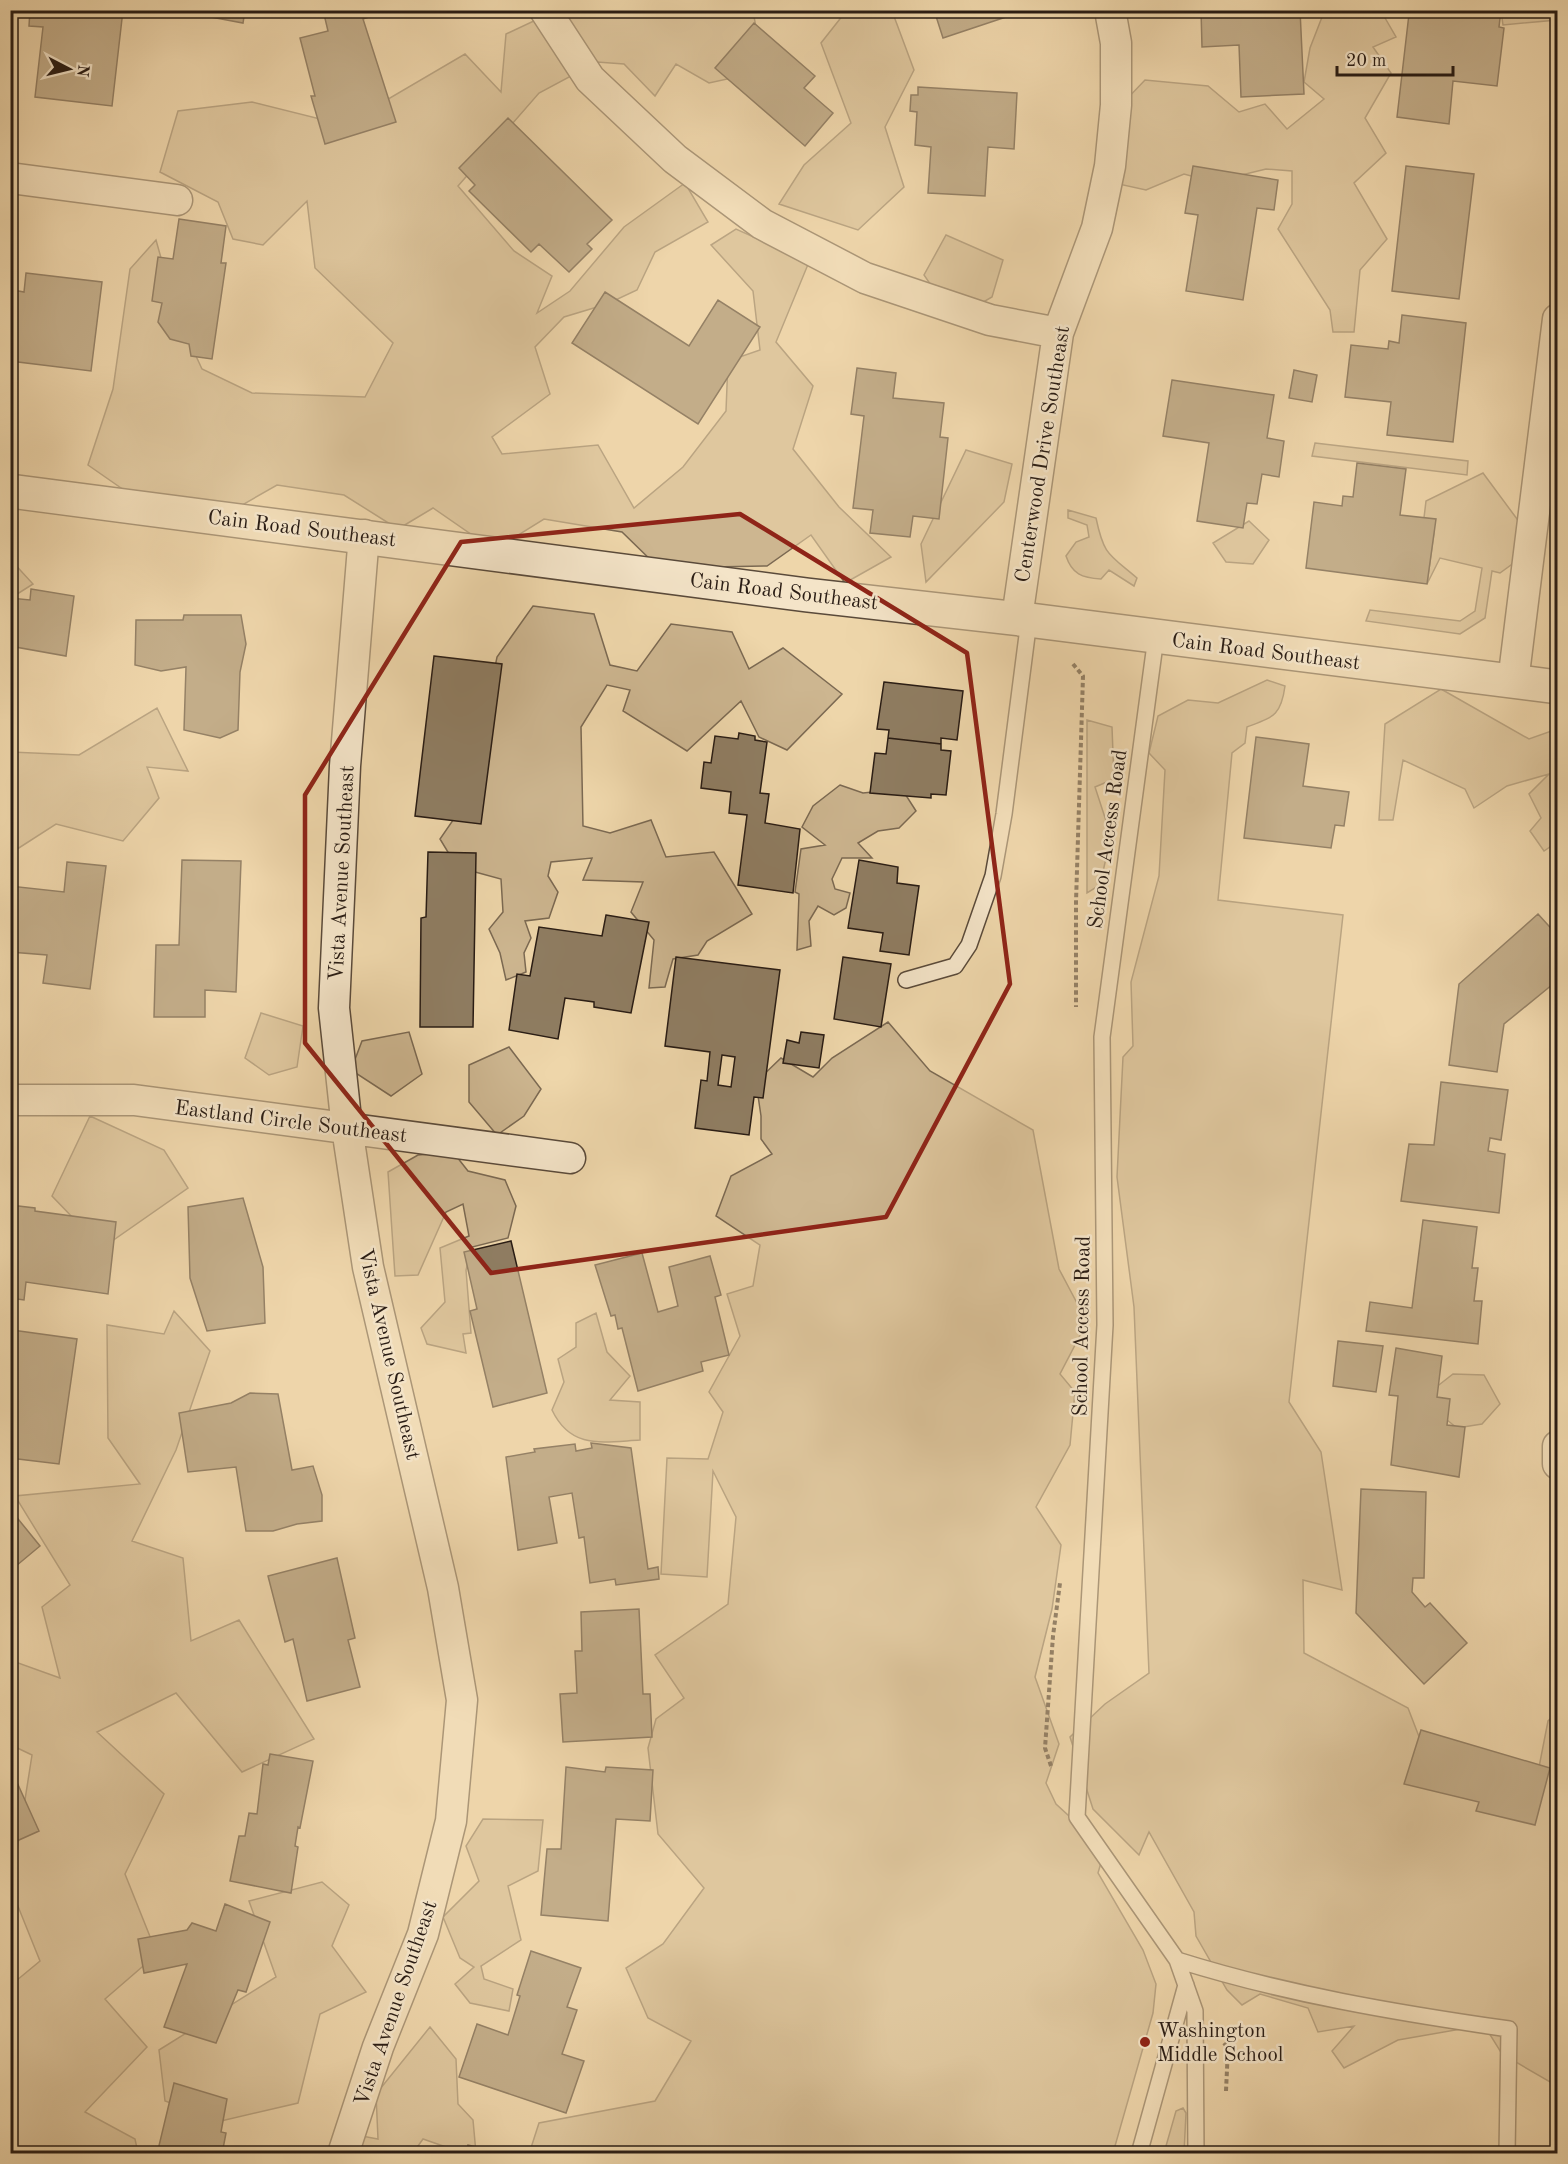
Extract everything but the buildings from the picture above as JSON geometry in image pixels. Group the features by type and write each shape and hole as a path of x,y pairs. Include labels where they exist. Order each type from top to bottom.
{"street":[{"path":"545,10 590,79 675,159 762,224 865,278 990,320 1058,333"},
{"name":"Centerwood Drive Southeast","path":"1023,619 1058,333 1097,228 1110,166 1116,105 1116,43 1110,10"},
{"path":"10,178 177,200"},
{"path":"1512,682 1557,319"},
{"name":"Cain Road Southeast","path":"10,491 364,535 807,595 1023,619 1557,687"},
{"name":"Vista Avenue Southeast","path":"343,2154 378,2046 423,1934 451,1821 462,1700 443,1588 368,1267 347,1128 334,1008 345,766 364,535"},
{"name":"Eastland Circle Southeast","path":"10,1100 134,1100 570,1158"},
{"path":"1557,1446 1557,1464"}],"lane":[{"path":"906,980 955,966 969,945 993,876 1004,814 1023,619"},
{"name":"School Access Road","path":"1156,637 1102,1037 1105,1325 1077,1817 1177,1960 1186,1985 1195,2011 1197,2154"},
{"path":"1177,1960 1232,1977 1406,2014 1509,2029 1507,2154"},
{"path":"1139,2154 1186,1985"}],"highlighted area":[{"path":"740,514 967,653 1010,984 886,1217 491,1273 305,1043 305,795 461,542"}],"shaded area":[{"path":"847,10 892,11 914,70 885,127 904,187 858,230 779,204 804,165 851,123 821,43"},
{"path":"555,11 753,11 764,71 709,83 676,64 655,96 624,64 597,62 539,93 458,186 514,251 552,276 537,313 570,291 624,227 685,183 708,222 655,252 637,290 607,304 564,317 535,347 550,394 492,437 502,454 598,445 634,508 683,467 726,411 728,361 760,350 753,291 711,245 736,229 809,262 776,342 813,386 793,449 839,507 891,557 845,583 811,535 767,566 659,568 622,532 544,519 494,550 433,508 398,529 344,495 277,485 230,512 147,506 88,465 113,389 130,269 156,240 177,315 202,369 252,393 365,397 393,343 315,268 307,201 263,245 233,239 218,202 160,172 178,111 252,102 344,125 465,54 501,92 506,34"},
{"path":"1381,11 1396,37 1373,47 1391,73 1365,118 1386,153 1354,183 1387,239 1360,270 1354,332 1333,332 1330,310 1278,229 1292,204 1292,171 1266,169 1213,182 1184,174 1146,190 1114,183 1121,105 1145,80 1208,86 1239,112 1265,104 1287,129 1324,99 1304,82 1310,48 1324,12"},
{"path":"1501,11 1557,11 1557,20 1503,25"},
{"path":"946,235 1003,260 992,297 954,319 924,275"},
{"path":"1315,443 1468,461 1467,475 1312,456"},
{"path":"966,450 1012,464 1004,502 926,582 921,544"},
{"path":"1483,473 1537,546 1500,573 1492,571 1485,618 1460,634 1366,621 1370,610 1460,621 1475,611 1482,568 1440,558 1427,584 1434,533 1423,526 1426,501"},
{"path":"1068,510 1096,518 1102,540 1109,553 1137,578 1134,586 1109,570 1101,579 1088,578 1071,567 1066,556 1076,542 1089,537 1087,525 1068,518"},
{"path":"1249,521 1269,540 1253,564 1226,562 1213,543"},
{"path":"10,559 33,584 11,598 10,598"},
{"path":"533,606 594,614 610,665 637,671 671,624 732,632 749,669 783,648 842,694 787,750 759,737 741,701 687,751 623,711 630,690 607,685 581,727 583,826 610,833 651,820 666,857 714,852 752,914 707,941 698,955 673,959 665,987 649,988 654,940 631,912 643,882 583,880 592,858 551,862 548,876 558,892 549,918 525,921 531,938 524,953 526,972 506,980 500,953 489,929 503,912 501,879 457,867 440,839 469,797 497,657"},
{"path":"1267,680 1285,686 1283,696 1274,714 1247,727 1245,743 1232,753 1218,900 1343,915 1289,1402 1321,1452 1342,1590 1303,1580 1304,1653 1408,1708 1433,1773 1532,1803 1548,1721 1557,1713 1557,2086 1502,2054 1484,2025 1398,2040 1344,2068 1332,2051 1354,2026 1318,2032 1308,2008 1260,1994 1242,2005 1227,1990 1196,1936 1194,1912 1149,1832 1139,1855 1093,1809 1070,1737 1105,1704 1149,1673 1134,1307 1117,1177 1123,1057 1133,1046 1131,982 1159,876 1165,770 1149,753 1158,716 1188,700 1218,703"},
{"path":"1441,689 1529,739 1557,729 1557,842 1544,851 1530,831 1541,818 1529,794 1549,774 1507,786 1474,808 1465,789 1403,760 1393,820 1379,820 1385,724"},
{"path":"157,708 188,771 147,767 159,798 123,841 56,824 11,853 11,752 79,755"},
{"path":"1087,720 1112,727 1114,779 1095,787 1111,836 1100,885 1087,893"},
{"path":"840,785 863,793 902,789 916,811 899,828 878,831 858,843 872,858 842,858 832,879 835,889 850,893 846,908 834,915 818,906 809,921 811,946 797,950 799,894 795,892 801,849 825,845 802,827 813,806"},
{"path":"261,1013 303,1026 297,1067 269,1075 245,1058"},
{"path":"888,1022 930,1071 1033,1130 1059,1269 1087,1322 1060,1374 1075,1392 1070,1445 1036,1507 1061,1545 1052,1609 1035,1677 1059,1744 1046,1783 1056,1804 1105,1849 1098,1873 1143,1950 1156,1984 1153,2013 1113,2153 529,2154 539,2123 655,2101 691,2041 648,2018 626,1968 663,1944 704,1888 658,1834 648,1748 656,1719 684,1698 655,1655 728,1604 736,1517 713,1471 707,1577 661,1574 667,1458 708,1459 723,1412 709,1392 740,1336 727,1294 753,1286 760,1245 716,1216 731,1176 772,1154 761,1139 761,1116 756,1082 781,1058 813,1077 832,1058"},
{"path":"409,1032 422,1074 391,1096 351,1070 362,1041"},
{"path":"509,1047 541,1089 524,1116 497,1135 469,1102 469,1065"},
{"path":"90,1116 164,1150 188,1188 102,1248 52,1196"},
{"path":"453,1152 468,1171 505,1180 516,1206 508,1238 472,1247 466,1270 471,1333 463,1334 466,1353 427,1344 421,1328 445,1302 440,1248 469,1236 463,1204 446,1212 418,1275 395,1276 388,1172 418,1155"},
{"path":"174,1311 210,1351 176,1450 132,1541 183,1558 191,1641 239,1620 314,1739 242,1772 176,1693 97,1732 164,1794 125,1874 157,1954 105,1999 147,2047 85,2112 135,2139 138,2153 11,2153 14,2107 10,2102 11,1985 40,1961 11,1889 32,1755 11,1745 10,1660 60,1678 42,1607 70,1585 15,1496 140,1484 108,1438 107,1325 164,1334"},
{"path":"596,1313 607,1352 630,1376 610,1400 640,1402 640,1440 601,1442 578,1438 560,1423 552,1410 564,1382 558,1359 576,1347 576,1323"},
{"path":"1453,1374 1484,1375 1500,1404 1482,1424 1457,1428 1436,1411 1435,1388"},
{"path":"483,1819 543,1820 538,1871 508,1886 521,1940 481,1966 484,1979 513,1989 509,2011 470,2003 455,1984 474,1967 460,1958 443,1917 479,1881 466,1846"},
{"path":"322,1882 349,1905 332,1946 366,1992 320,2014 298,2103 221,2121 165,2101 159,2050 276,1977 249,1901"},
{"path":"430,2027 456,2059 458,2104 473,2120 476,2153 463,2153 423,2139 413,2153 353,2154 362,2136 378,2139 376,2094"},
{"path":"1183,2108 1186,2113 1184,2153 1164,2153 1176,2111"}],"place":[{"name":"Washington Middle School","path":"1145,2042"}]}
